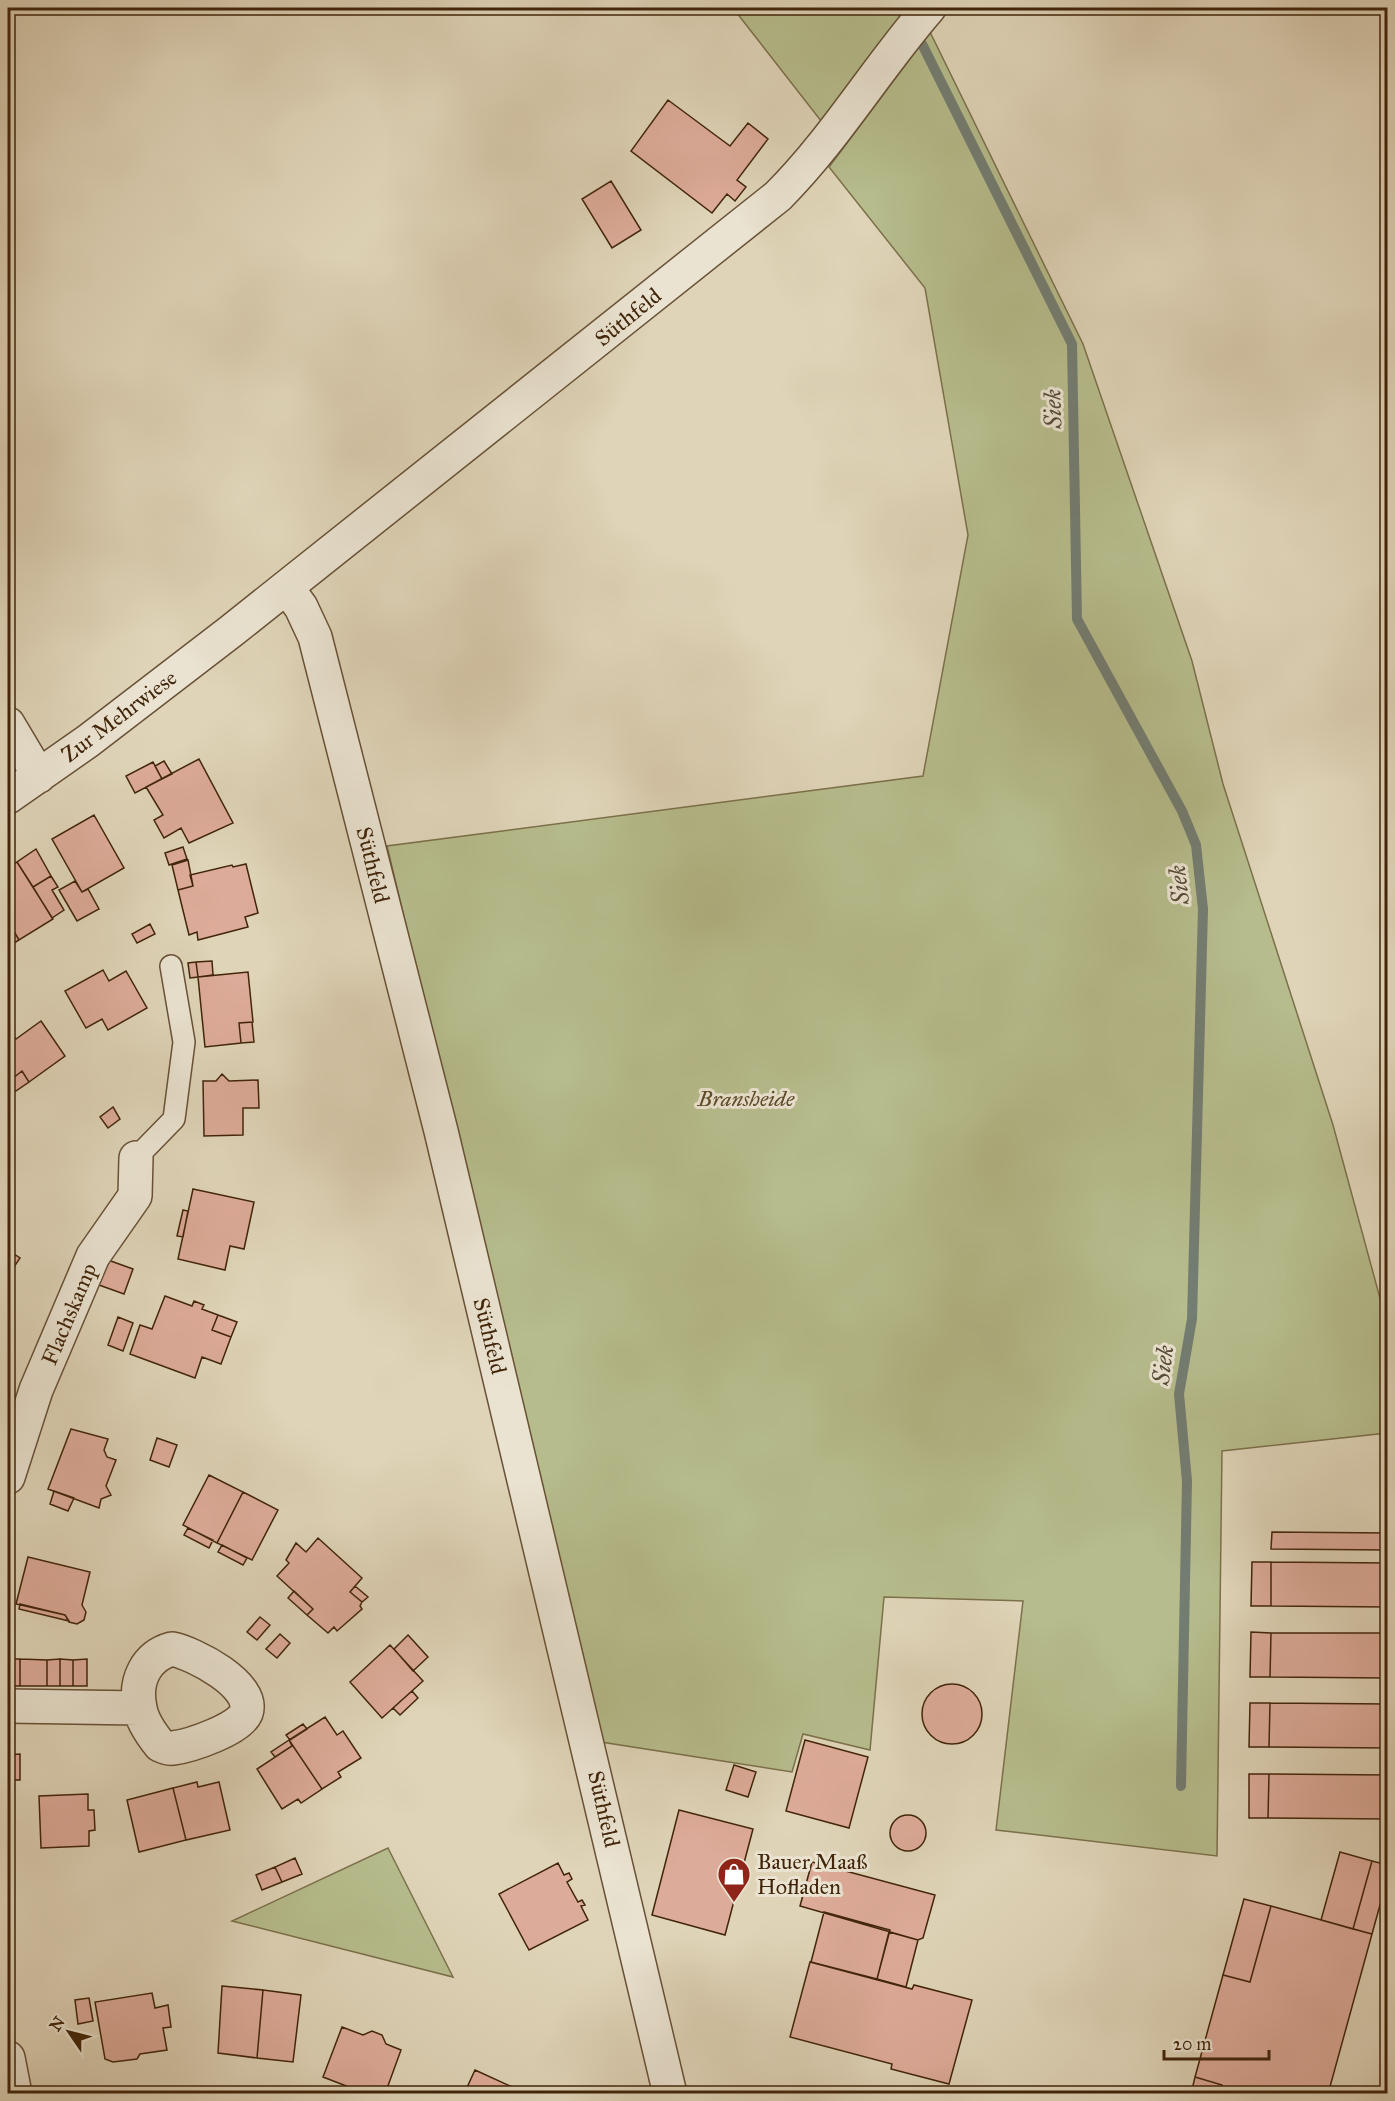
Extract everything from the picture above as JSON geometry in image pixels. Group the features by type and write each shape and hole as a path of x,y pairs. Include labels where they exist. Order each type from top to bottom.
{"street":[{"name":"Süthfeld","path":"230,632 778,196 811,163 884,62 929,8"},
{"name":"Süthfeld","path":"287,588 301,607 315,637 438,1120 670,2094"},
{"name":"Zur Mehrwiese","path":"8,797 230,632"},
{"path":"8,724 39,776"},
{"name":"Flachskamp","path":"8,1477 36,1390 93,1256 135,1196 136,1158"},
{"path":"8,1706 140,1708"},
{"path":"8,2058 15,2094"}],"lane":[{"path":"136,1158 174,1119 184,1042 171,966"}],"green space":[{"path":"733,8 907,8 825,126"},
{"name":"Bransheide","path":"930,32 1083,344 1192,661 1223,784 1333,1125 1387,1324 1387,1433 1222,1451 1217,1856 996,1830 1023,1601 884,1597 870,1750 803,1734 792,1772 601,1742 387,846 923,776 968,535 925,288 829,167"},
{"path":"388,1848 453,1977 232,1921"}],"building":[{"path":"668,100 730,146 748,123 768,139 737,180 746,187 735,201 727,194 712,213 631,151"},
{"path":"611,181 641,230 612,248 582,199"},
{"path":"199,759 233,823 189,843 181,828 164,838 154,820 163,815 146,787"},
{"path":"164,761 172,774 162,779 155,766"},
{"path":"153,762 162,779 135,793 126,776"},
{"path":"94,815 124,868 82,892 52,839"},
{"path":"183,847 187,859 169,865 165,853"},
{"path":"36,849 51,876 33,887 17,862"},
{"path":"188,860 193,886 178,890 172,865"},
{"path":"17,862 53,919 19,940 8,921 8,867"},
{"path":"246,864 258,913 245,917 248,927 198,940 197,932 189,935 178,890 193,886 190,875"},
{"path":"51,876 58,887 52,890 64,910 52,918 33,887"},
{"path":"75,881 82,892 88,889 99,909 77,921 59,890"},
{"path":"8,921 19,940 8,947"},
{"path":"150,924 155,934 137,943 132,934"},
{"path":"212,961 213,975 198,977 196,962"},
{"path":"196,962 198,977 190,978 188,963"},
{"path":"103,970 109,981 126,971 147,1008 108,1030 102,1019 86,1028 65,991"},
{"path":"248,972 253,1022 239,1023 241,1043 205,1047 198,977"},
{"path":"41,1021 65,1056 29,1082 22,1071 8,1082 8,1029 16,1039"},
{"path":"252,1022 254,1042 241,1043 239,1023"},
{"path":"22,1071 29,1082 10,1095 8,1082"},
{"path":"222,1074 229,1081 258,1080 259,1108 243,1108 243,1135 204,1136 203,1081 216,1081"},
{"path":"113,1107 120,1119 108,1128 100,1117"},
{"path":"193,1189 254,1202 244,1249 230,1246 225,1270 178,1259"},
{"path":"183,1210 188,1211 183,1237 177,1236"},
{"path":"8,1250 20,1258 12,1270 8,1267"},
{"path":"108,1260 133,1269 124,1294 99,1285"},
{"path":"165,1296 192,1306 194,1301 204,1305 202,1309 218,1315 212,1330 231,1337 221,1364 202,1357 195,1378 130,1354 140,1325 152,1329"},
{"path":"218,1315 237,1322 231,1337 212,1330"},
{"path":"118,1317 133,1323 123,1351 108,1345"},
{"path":"71,1429 108,1439 104,1450 107,1457 116,1460 106,1486 111,1495 101,1499 99,1508 48,1489"},
{"path":"157,1438 177,1445 169,1467 150,1460"},
{"path":"209,1475 243,1492 217,1543 183,1525"},
{"path":"54,1491 74,1498 68,1511 50,1504"},
{"path":"243,1492 278,1510 252,1560 217,1543"},
{"path":"188,1528 213,1540 209,1548 184,1535"},
{"path":"1272,1532 1388,1533 1388,1550 1271,1549"},
{"path":"318,1538 362,1578 350,1592 362,1602 360,1606 362,1609 337,1631 334,1627 328,1633 307,1615 313,1609 277,1576 289,1563 286,1560 296,1543 306,1552"},
{"path":"222,1545 247,1558 243,1565 218,1552"},
{"path":"28,1557 90,1572 82,1605 86,1612 84,1620 77,1624 69,1622 65,1615 16,1604"},
{"path":"1252,1562 1271,1562 1271,1606 1251,1606"},
{"path":"1271,1562 1388,1563 1388,1607 1271,1606"},
{"path":"355,1586 368,1597 362,1602 350,1592"},
{"path":"294,1591 313,1609 307,1615 288,1598"},
{"path":"20,1604 65,1615 69,1621 19,1609"},
{"path":"260,1617 270,1625 257,1640 247,1632"},
{"path":"1251,1632 1271,1633 1270,1677 1250,1677"},
{"path":"1271,1633 1388,1633 1388,1678 1270,1677"},
{"path":"280,1634 290,1643 277,1658 266,1649"},
{"path":"408,1635 428,1657 413,1671 394,1649"},
{"path":"390,1645 423,1681 382,1718 350,1682"},
{"path":"8,1659 20,1659 20,1686 8,1686"},
{"path":"20,1659 47,1660 47,1686 20,1686"},
{"path":"60,1659 73,1660 73,1686 60,1686"},
{"path":"60,1659 60,1686 47,1686 47,1660"},
{"path":"87,1659 87,1686 73,1686 73,1660"},
{"path":"952,1684 969,1689 977,1697 982,1714 977,1731 969,1739 952,1744 935,1739 927,1731 922,1714 927,1697 935,1689"},
{"path":"412,1691 418,1698 400,1715 393,1708"},
{"path":"1250,1703 1270,1703 1269,1747 1249,1747"},
{"path":"1270,1703 1388,1704 1388,1748 1269,1747"},
{"path":"325,1717 337,1735 343,1731 361,1758 338,1772 341,1777 322,1789 289,1740"},
{"path":"303,1724 307,1729 290,1740 286,1735"},
{"path":"289,1740 322,1789 301,1803 298,1799 282,1809 257,1769 292,1746"},
{"path":"289,1740 292,1746 275,1757 271,1752"},
{"path":"805,1740 868,1757 849,1828 786,1811"},
{"path":"20,1754 20,1780 8,1780 8,1755"},
{"path":"734,1765 756,1772 748,1797 726,1790"},
{"path":"1249,1774 1269,1774 1268,1818 1249,1818"},
{"path":"1269,1774 1388,1775 1388,1819 1268,1818"},
{"path":"197,1782 198,1787 219,1782 230,1830 186,1840 173,1788"},
{"path":"173,1788 186,1840 139,1852 127,1800"},
{"path":"88,1794 88,1810 94,1810 95,1830 89,1831 89,1846 41,1848 39,1796"},
{"path":"679,1810 753,1829 725,1935 652,1915"},
{"path":"908,1815 921,1820 926,1833 921,1846 908,1851 895,1846 890,1833 895,1820"},
{"path":"1340,1852 1372,1861 1353,1929 1321,1920"},
{"path":"295,1858 302,1874 282,1882 275,1867"},
{"path":"1372,1861 1388,1865 1388,1876 1372,1934 1353,1929"},
{"path":"812,1862 935,1895 923,1938 918,1940 800,1906"},
{"path":"558,1863 564,1875 569,1873 572,1879 567,1882 578,1902 582,1900 585,1905 581,1906 588,1920 529,1950 499,1894"},
{"path":"275,1867 282,1882 262,1890 256,1875"},
{"path":"1244,1899 1271,1906 1250,1982 1223,1975"},
{"path":"1271,1906 1372,1934 1328,2094 1220,2094 1222,2085 1195,2077 1223,1975 1250,1982"},
{"path":"824,1912 890,1930 877,1979 811,1962"},
{"path":"889,1932 918,1940 906,1987 877,1979"},
{"path":"810,1962 912,1989 914,1985 972,2000 949,2084 891,2069 892,2064 790,2037"},
{"path":"222,1986 263,1990 257,2058 218,2053"},
{"path":"263,1990 301,1995 293,2062 257,2058"},
{"path":"152,1993 155,2008 168,2005 171,2027 163,2028 167,2050 140,2054 137,2059 113,2062 105,2059 95,2002"},
{"path":"89,1998 93,2021 78,2024 75,2000"},
{"path":"342,2027 363,2035 372,2031 382,2035 386,2044 401,2050 385,2094 367,2094 323,2077"},
{"path":"475,2070 521,2091 520,2094 464,2094"},
{"path":"1195,2077 1222,2085 1220,2094 1191,2094"}],"waterway":[{"name":"Siek","path":"922,44 1072,344 1077,619 1182,811 1196,845 1203,909 1192,1319 1179,1394 1187,1481 1181,1786"}],"place":[{"name":"Bauer Maaß Hofladen","path":"734,1903"}]}
